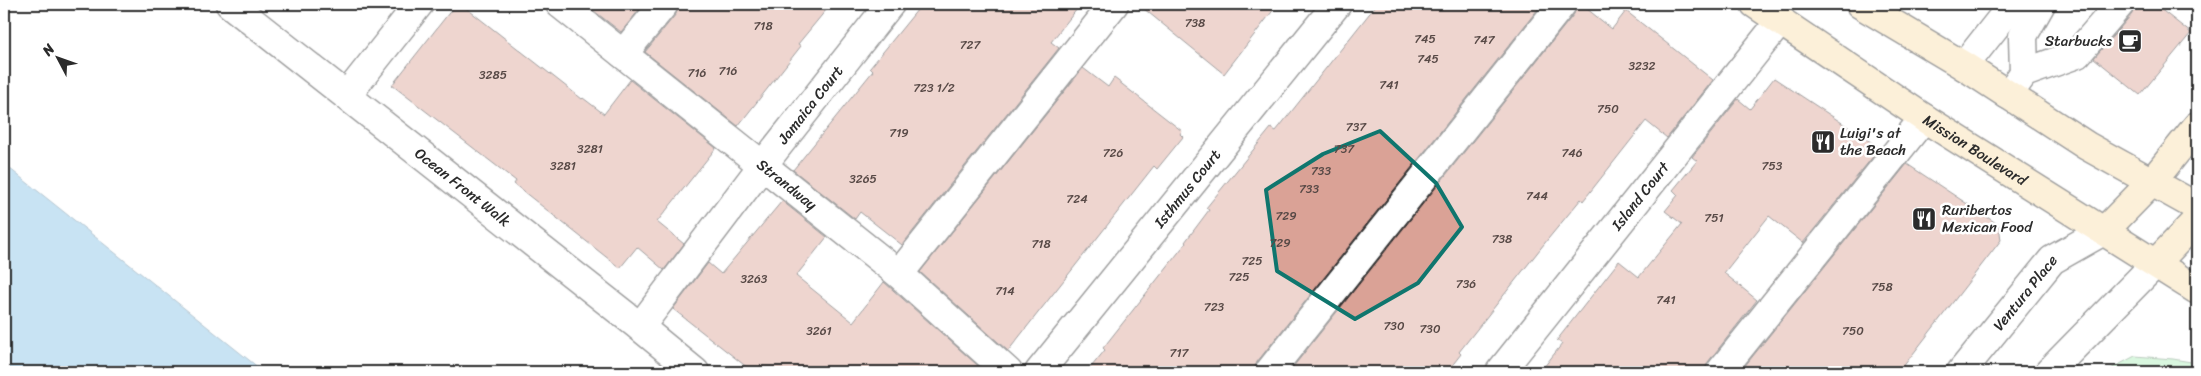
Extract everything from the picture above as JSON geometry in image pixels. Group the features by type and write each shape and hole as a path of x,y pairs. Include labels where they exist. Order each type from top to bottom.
{"main road":[{"name":"Mission Boulevard","path":"1755,4 1924,118 2105,230 2197,290"},
{"path":"1860,4 1964,66 2087,146 2197,207"},
{"path":"2105,230 2151,183 2197,126"},
{"path":"2156,263 2197,220"}],"street":[{"name":"Ocean Front Walk","path":"230,4 695,372"},
{"path":"347,95 419,4"},
{"name":"Strandway","path":"560,4 898,274 1008,372"},
{"path":"623,54 664,4"},
{"name":"Jamaica Court","path":"640,327 762,166 890,4"},
{"path":"898,274 1114,4"},
{"name":"Isthmus Court","path":"1039,372 1337,4"},
{"path":"1269,372 1562,4"},
{"path":"1964,66 2012,4"},
{"path":"2024,73 2023,36 2041,4"},
{"path":"2008,95 2024,73 2077,54 2120,4"},
{"name":"Island Court","path":"1500,372 1781,20"},
{"path":"1720,372 1924,118"},
{"name":"Ventura Place","path":"1960,372 2052,260 2105,230"},
{"path":"2049,372 2156,263"}],"highlighted area":[{"path":"1380,131 1436,183 1462,227 1418,283 1355,319 1277,271 1266,190 1323,154"}],"green space":[{"path":"2135,356 2197,363 2197,372 2105,372"}],"water":[{"path":"4,164 264,372 4,372"}],"building":[{"path":"456,4 461,4 582,99 604,114 630,80 716,148 657,222 684,244 664,270 637,247 620,268 514,184 516,181 392,85"},
{"path":"585,4 644,4 621,32"},
{"path":"679,4 831,4 798,44 801,46 738,126 645,52 676,14"},
{"path":"922,4 1081,4 1051,42 1059,48 902,245 860,212 855,219 793,170 873,71 870,68"},
{"path":"1138,4 1278,4 1224,74"},
{"path":"1377,4 1542,4 1257,362 1254,372 1087,372 1105,350 1103,348 1186,243 1209,210 1206,208 1271,128 1276,131"},
{"path":"1577,4 1581,4 1612,29 1626,11 1713,80 1667,138 1646,121 1583,201 1581,199 1548,239 1459,352 1461,354 1447,372 1289,372 1574,14"},
{"path":"2135,4 2154,4 2191,33 2140,95 2094,58 2132,14"},
{"path":"1083,68 1108,87 1114,78 1182,131 1180,134 1183,137 1157,169 1154,166 1008,351 920,272"},
{"path":"1774,78 1880,148 1803,243 1769,216 1724,273 1757,300 1708,362 1705,372 1540,372 1562,344 1557,340 1619,261 1639,277 1682,224 1665,211 1678,195 1673,190 1697,161 1692,157 1738,99 1750,109"},
{"path":"1907,164 1999,225 2001,240 1899,372 1740,372"},
{"path":"782,201 827,237 796,276 853,322 884,282 985,372 753,372 673,309 708,263 721,274"}],"place":[{"name":"Starbucks","path":"2130,41"},
{"name":"Luigi's at the Beach","path":"1823,142"},
{"name":"Ruribertos Mexican Food","path":"1924,219"}]}
